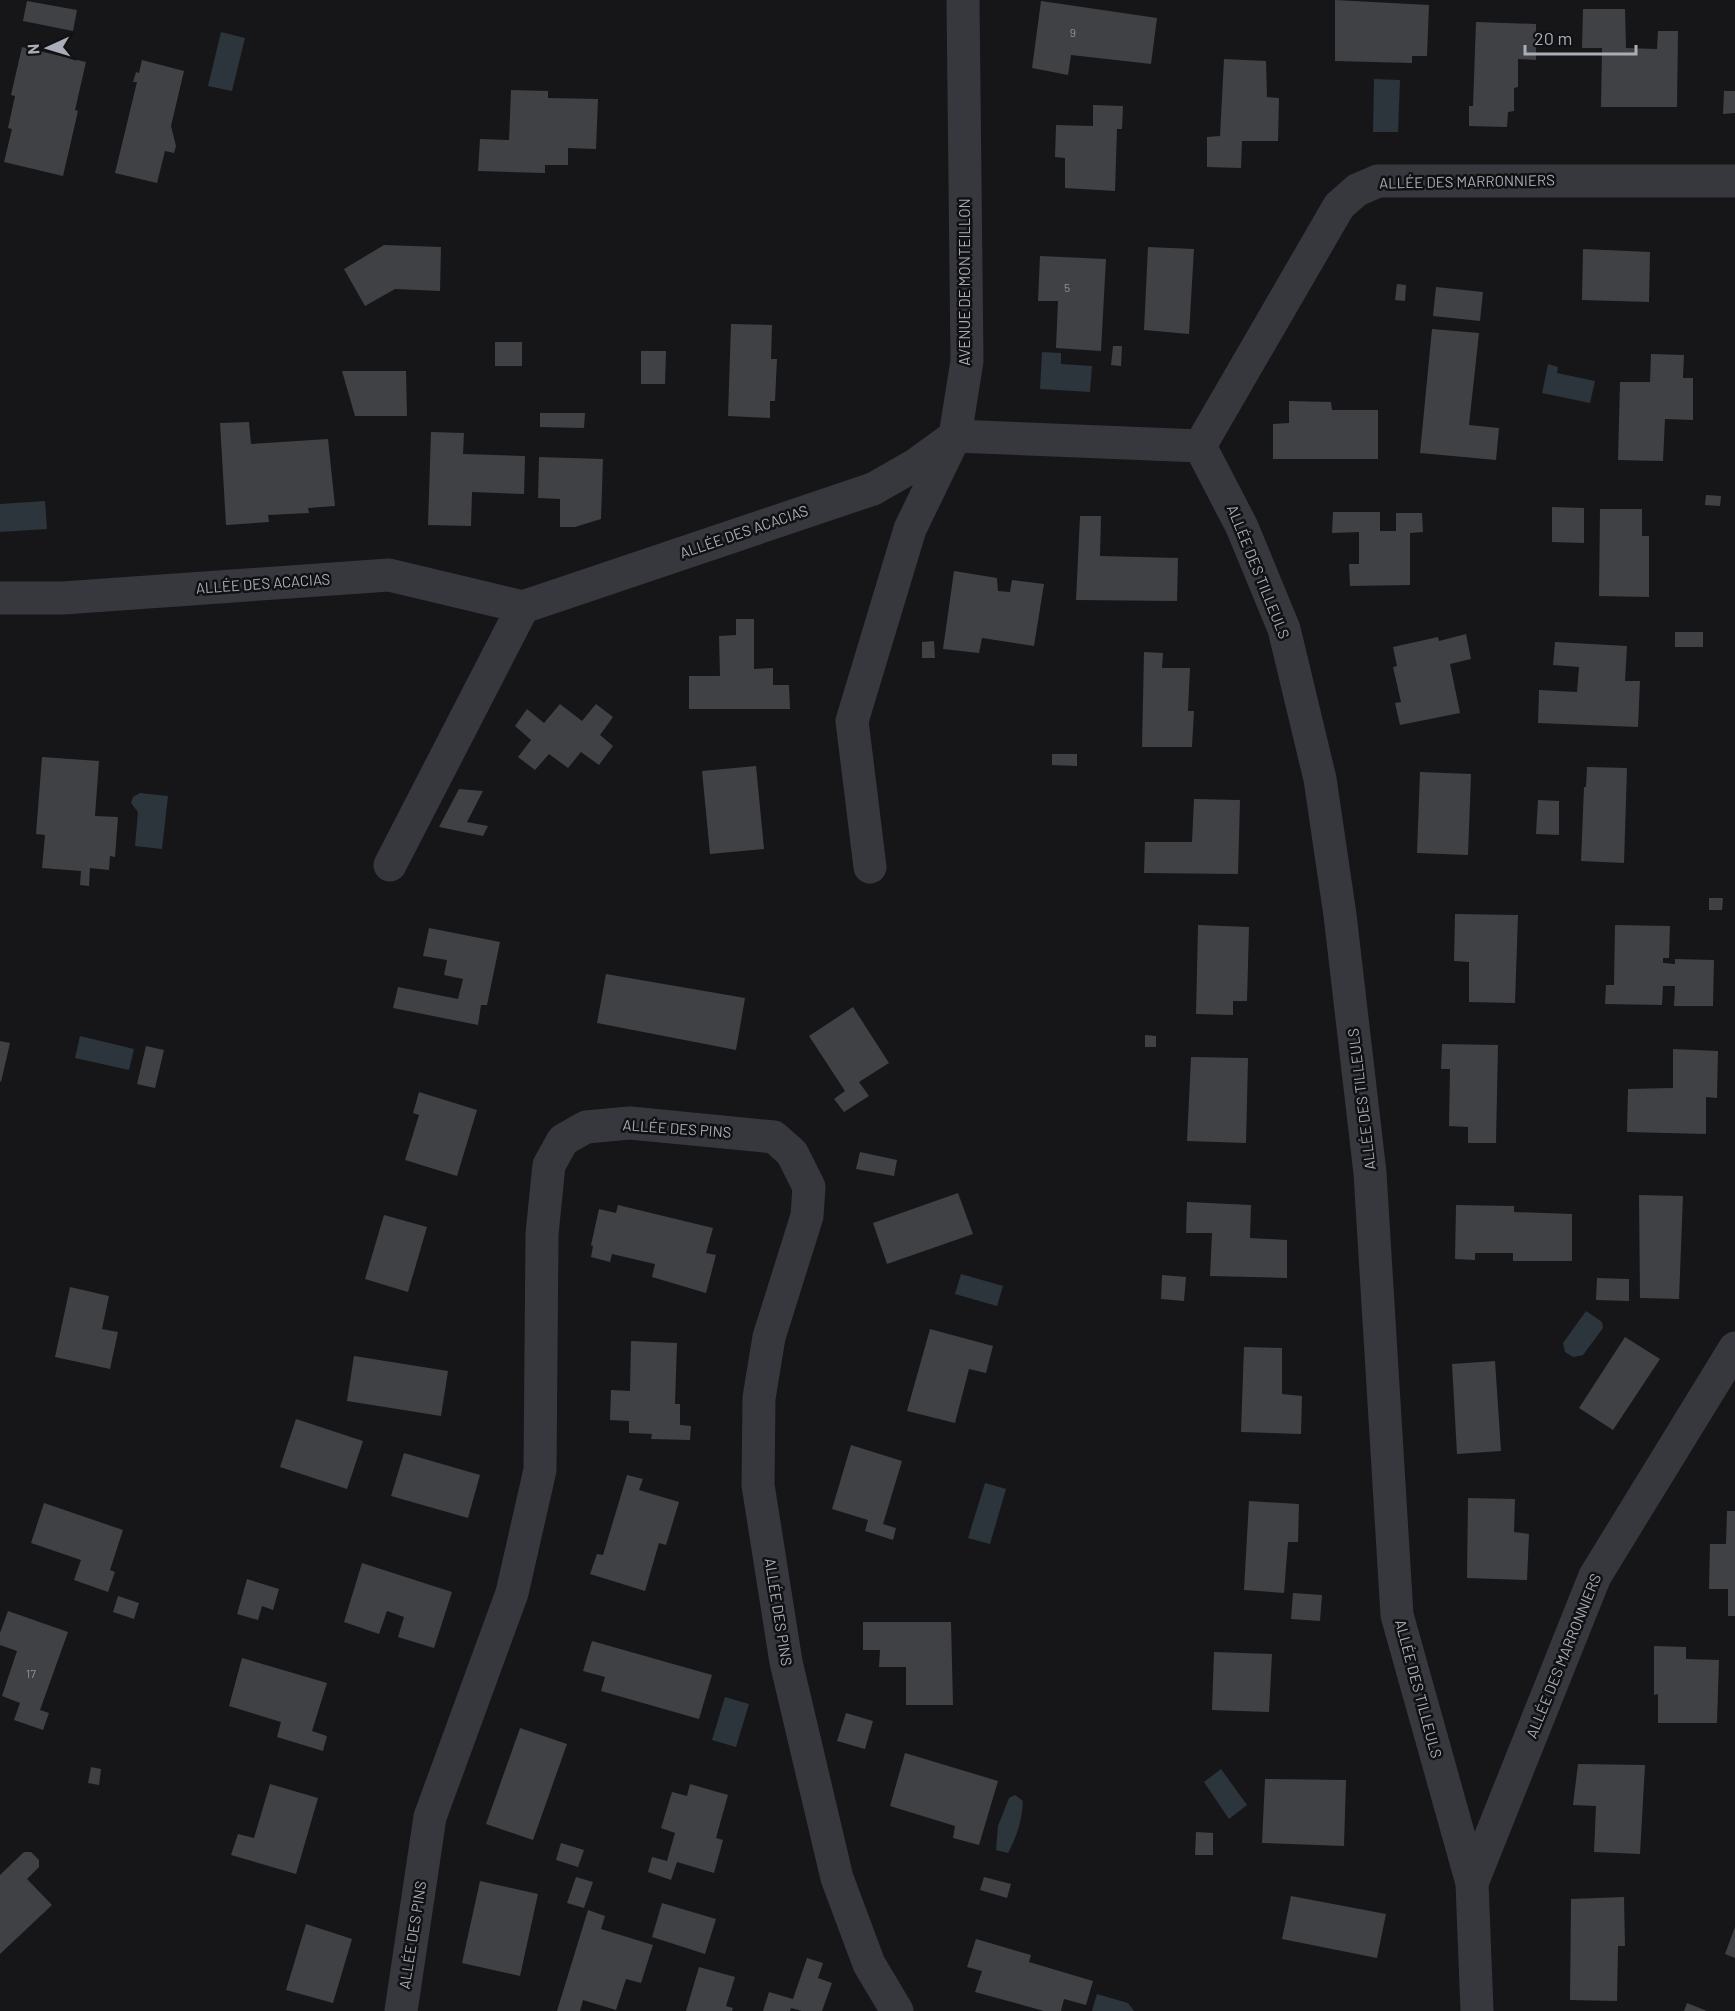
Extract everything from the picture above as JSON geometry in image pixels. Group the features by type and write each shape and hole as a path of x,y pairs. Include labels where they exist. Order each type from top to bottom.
{"street":[{"name":"AVENUE DE MONTEILLON","path":"870,867 852,721 910,529 955,436 967,361 963,0"},
{"name":"ALLÉE DES MARRONNIERS","path":"1200,446 1339,206 1357,190 1378,181 1735,181"},
{"path":"955,436 1200,446"},
{"name":"ALLÉE DES ACACIAS","path":"0,598 63,598 388,575 523,607 873,489 915,465 955,436"},
{"name":"ALLÉE DES TILLEULS","path":"1200,446 1242,526 1284,629 1320,779 1340,915 1370,1173 1397,1615 1472,1883 1478,2011"},
{"path":"390,865 523,607"},
{"name":"ALLÉE DES PINS","path":"401,2011 430,1817 512,1593 540,1470 542,1234 549,1165 563,1140 586,1127 630,1124 774,1137 792,1153 809,1186 807,1216 769,1337 759,1398 758,1485 786,1662 837,1878 869,1964 897,2011"},
{"name":"ALLÉE DES MARRONNIERS","path":"1472,1883 1595,1576 1735,1348"}],"shaded area":[{"path":"221,32 245,38 232,91 208,86"},
{"path":"1374,79 1400,80 1398,132 1373,132"},
{"path":"1042,352 1061,353 1061,364 1092,366 1090,392 1040,389"},
{"path":"1548,364 1558,367 1557,373 1595,381 1590,403 1542,393"},
{"path":"45,501 47,529 0,532 0,504"},
{"path":"140,793 168,796 162,849 135,846 138,812 131,803 133,797"},
{"path":"80,1036 134,1049 129,1070 75,1058"},
{"path":"961,1274 1003,1286 997,1306 955,1294"},
{"path":"1586,1311 1602,1322 1603,1328 1583,1355 1573,1357 1565,1352 1563,1343"},
{"path":"985,1483 1006,1489 990,1544 968,1538"},
{"path":"725,1697 749,1704 736,1747 712,1740"},
{"path":"1221,1769 1247,1805 1229,1819 1204,1782"},
{"path":"1015,1795 1023,1801 1018,1828 1008,1853 996,1850 998,1826 1009,1798"},
{"path":"1097,1994 1128,2003 1134,2011 1092,2011"}],"building":[{"path":"1335,0 1429,5 1427,56 1412,56 1412,63 1335,61"},
{"path":"27,1 77,10 73,31 23,21"},
{"path":"1041,1 1157,18 1151,64 1071,55 1068,75 1032,68"},
{"path":"1583,9 1625,9 1626,48 1657,49 1658,31 1678,31 1677,107 1601,107 1602,48 1582,48"},
{"path":"1476,22 1536,24 1536,60 1518,59 1518,87 1514,88 1514,111 1508,112 1507,127 1469,126 1469,106 1473,106"},
{"path":"22,47 86,62 75,110 78,111 63,176 4,162 12,129 8,128 15,96 11,95"},
{"path":"1224,59 1266,61 1267,97 1279,98 1278,141 1242,141 1241,168 1207,167 1207,137 1220,136"},
{"path":"142,60 184,71 171,126 176,146 174,153 165,151 157,183 115,173 137,82 133,82 136,72 139,73"},
{"path":"511,90 548,91 548,98 598,99 596,149 568,148 568,165 545,165 545,173 478,171 480,139 509,140"},
{"path":"1724,91 1735,91 1735,113 1723,114"},
{"path":"1093,105 1123,106 1122,129 1117,129 1115,191 1065,188 1065,158 1055,157 1056,125 1093,126"},
{"path":"384,245 441,247 440,291 395,289 365,306 344,269"},
{"path":"1148,247 1194,249 1189,334 1144,330"},
{"path":"1583,249 1650,252 1649,302 1582,300"},
{"path":"1040,256 1106,259 1101,351 1056,348 1058,301 1038,301"},
{"path":"1397,284 1406,285 1405,301 1395,300"},
{"path":"1436,287 1483,292 1480,321 1433,316"},
{"path":"731,324 772,325 771,359 777,359 775,401 770,401 770,418 728,416"},
{"path":"1432,329 1479,333 1469,425 1499,428 1496,460 1420,453"},
{"path":"495,342 522,342 522,366 495,366"},
{"path":"1113,346 1122,346 1121,366 1111,365"},
{"path":"641,351 666,351 665,384 641,384"},
{"path":"1651,354 1684,355 1683,378 1693,378 1693,420 1665,419 1663,461 1618,460 1620,382 1650,382"},
{"path":"342,371 406,371 407,416 355,416"},
{"path":"1289,401 1331,402 1332,410 1378,410 1378,459 1273,459 1273,424 1289,423"},
{"path":"540,413 585,413 584,428 540,427"},
{"path":"249,422 251,444 328,439 335,506 308,508 309,513 268,515 269,522 226,525 220,423"},
{"path":"431,432 464,433 463,454 525,456 524,494 472,492 471,526 428,525"},
{"path":"539,457 603,459 601,519 575,527 560,527 560,499 538,498"},
{"path":"1706,495 1721,496 1720,506 1705,505"},
{"path":"1552,507 1584,508 1584,543 1552,542"},
{"path":"1600,509 1642,509 1642,536 1649,536 1649,597 1599,596"},
{"path":"1333,512 1380,512 1380,531 1396,531 1396,513 1422,513 1423,532 1410,533 1410,585 1350,586 1349,564 1359,564 1359,532 1332,533"},
{"path":"1080,516 1101,516 1100,556 1178,558 1177,601 1076,600"},
{"path":"954,571 997,578 998,591 1010,592 1012,580 1044,584 1034,646 982,638 979,653 943,649"},
{"path":"736,619 754,619 754,669 773,668 773,685 789,685 790,709 689,709 689,676 720,676 719,636 736,635"},
{"path":"1675,632 1703,632 1703,647 1675,647"},
{"path":"1466,634 1471,659 1450,664 1460,713 1400,725 1395,703 1401,702 1393,667 1397,666 1393,647 1438,637 1439,641"},
{"path":"934,641 935,658 922,658 922,642"},
{"path":"1555,642 1627,646 1625,681 1640,681 1638,727 1538,723 1539,690 1577,692 1579,667 1553,665"},
{"path":"1144,652 1163,653 1162,668 1190,668 1188,711 1194,711 1192,747 1142,747"},
{"path":"560,704 582,721 596,704 613,717 600,735 613,746 599,765 581,752 568,768 549,754 535,770 518,757 531,740 515,726 527,709 544,723"},
{"path":"1052,754 1077,754 1077,766 1052,765"},
{"path":"42,757 99,761 95,816 118,817 115,857 110,856 109,870 90,868 89,886 80,885 81,871 42,868 45,835 36,834"},
{"path":"756,766 764,849 710,854 702,771"},
{"path":"1587,767 1627,768 1624,863 1581,861"},
{"path":"1420,772 1471,774 1468,855 1417,853"},
{"path":"459,789 483,791 467,822 488,826 483,836 439,827"},
{"path":"1194,799 1240,800 1238,874 1144,873 1145,842 1192,842"},
{"path":"1538,800 1559,801 1559,835 1536,834"},
{"path":"1709,898 1723,898 1722,910 1709,910"},
{"path":"1455,914 1518,915 1515,1003 1469,1002 1469,962 1454,961"},
{"path":"1198,925 1249,927 1247,1001 1233,1001 1233,1015 1196,1014"},
{"path":"1615,925 1670,926 1669,958 1663,958 1663,963 1675,964 1675,959 1714,960 1713,1006 1674,1006 1675,986 1663,986 1662,1005 1605,1004 1606,985 1614,985"},
{"path":"429,928 500,942 487,1005 481,1005 478,1025 393,1008 398,987 458,999 463,979 444,975 447,960 423,956"},
{"path":"606,974 745,998 736,1050 597,1023"},
{"path":"853,1007 889,1063 859,1082 869,1096 844,1112 834,1099 845,1091 809,1036"},
{"path":"1145,1035 1156,1036 1156,1047 1145,1047"},
{"path":"0,1041 10,1043 1,1082 0,1081"},
{"path":"1442,1044 1498,1045 1496,1143 1468,1143 1468,1127 1449,1126 1450,1069 1441,1069"},
{"path":"146,1046 164,1050 155,1088 137,1084"},
{"path":"1673,1049 1718,1051 1717,1098 1706,1097 1706,1134 1627,1132 1628,1089 1673,1088"},
{"path":"1191,1057 1248,1058 1246,1143 1187,1141"},
{"path":"419,1092 477,1110 457,1176 405,1160 419,1115 413,1113"},
{"path":"860,1152 897,1160 894,1176 856,1169"},
{"path":"958,1193 973,1234 887,1264 873,1223"},
{"path":"1639,1195 1683,1196 1679,1299 1640,1298"},
{"path":"1187,1202 1251,1205 1250,1238 1287,1240 1287,1278 1210,1276 1212,1233 1186,1233"},
{"path":"618,1205 713,1228 706,1253 716,1255 706,1293 652,1277 655,1264 612,1254 610,1262 591,1257 593,1246 591,1245 599,1209 616,1213"},
{"path":"1456,1205 1514,1206 1514,1212 1572,1214 1572,1261 1513,1261 1513,1253 1475,1253 1475,1260 1455,1259"},
{"path":"384,1215 427,1227 408,1292 365,1279"},
{"path":"1162,1275 1186,1277 1184,1301 1161,1299"},
{"path":"1597,1278 1629,1279 1629,1301 1596,1300"},
{"path":"70,1287 109,1296 102,1329 118,1332 110,1369 55,1357"},
{"path":"930,1329 993,1346 986,1373 969,1369 955,1423 907,1411"},
{"path":"1625,1337 1660,1359 1613,1430 1579,1408"},
{"path":"631,1341 677,1343 675,1404 680,1404 680,1425 691,1426 690,1440 651,1439 652,1434 629,1433 629,1421 610,1420 611,1390 630,1391"},
{"path":"1244,1347 1282,1348 1282,1394 1302,1396 1301,1434 1241,1432"},
{"path":"354,1356 448,1371 441,1416 347,1401"},
{"path":"1495,1361 1501,1451 1457,1454 1452,1364"},
{"path":"296,1419 363,1441 347,1489 280,1467"},
{"path":"851,1445 902,1461 883,1524 896,1528 893,1540 865,1531 868,1520 832,1509"},
{"path":"404,1453 480,1475 468,1518 391,1496"},
{"path":"627,1475 643,1479 639,1490 679,1502 666,1545 659,1543 645,1591 590,1574 597,1554 603,1555"},
{"path":"1468,1498 1515,1499 1514,1532 1529,1534 1527,1580 1467,1578"},
{"path":"1249,1501 1299,1504 1298,1542 1288,1542 1284,1593 1244,1590"},
{"path":"44,1503 123,1530 110,1570 115,1572 108,1592 74,1580 81,1560 31,1543"},
{"path":"1727,1511 1735,1511 1735,1616 1728,1616 1728,1589 1709,1589 1710,1544 1726,1544"},
{"path":"362,1563 452,1592 434,1648 398,1637 404,1617 387,1611 379,1634 344,1622"},
{"path":"247,1579 279,1589 273,1610 262,1606 258,1620 237,1614"},
{"path":"1293,1593 1322,1595 1320,1621 1291,1619"},
{"path":"118,1596 139,1603 134,1619 113,1612"},
{"path":"8,1611 68,1632 40,1710 49,1713 43,1730 14,1720 20,1703 2,1696 17,1651 0,1645 0,1633"},
{"path":"863,1622 951,1622 953,1705 906,1705 906,1667 879,1667 880,1650 863,1650"},
{"path":"592,1641 712,1675 699,1719 601,1691 605,1677 583,1671"},
{"path":"1654,1646 1686,1647 1686,1659 1719,1660 1717,1723 1658,1723 1658,1694 1654,1695"},
{"path":"1214,1652 1272,1654 1269,1712 1212,1710"},
{"path":"242,1658 327,1683 312,1731 327,1736 323,1751 277,1737 281,1722 229,1706"},
{"path":"846,1713 873,1721 865,1749 837,1741"},
{"path":"520,1728 567,1744 533,1840 486,1824"},
{"path":"905,1753 998,1781 979,1845 953,1838 955,1826 890,1806"},
{"path":"1578,1764 1645,1765 1640,1854 1594,1852 1596,1806 1573,1805"},
{"path":"91,1767 101,1769 99,1785 88,1783"},
{"path":"1265,1779 1346,1780 1344,1846 1262,1843"},
{"path":"270,1784 318,1798 296,1874 231,1855 238,1834 254,1838"},
{"path":"690,1784 728,1795 716,1838 723,1840 714,1873 677,1862 671,1880 648,1872 652,1857 667,1861 675,1833 661,1828 672,1792 687,1796"},
{"path":"1196,1832 1213,1833 1213,1855 1195,1855"},
{"path":"561,1843 584,1850 578,1867 556,1860"},
{"path":"24,1852 31,1852 39,1860 39,1867 27,1879 52,1905 0,1954 0,1875"},
{"path":"576,1877 593,1882 584,1908 567,1903"},
{"path":"984,1877 1011,1884 1007,1898 980,1890"},
{"path":"480,1881 538,1894 520,1976 462,1963"},
{"path":"1291,1896 1386,1914 1377,1958 1282,1939"},
{"path":"1624,1897 1625,1946 1618,1946 1617,2001 1570,2000 1571,1899"},
{"path":"662,1903 716,1919 705,1954 652,1937"},
{"path":"588,1910 605,1916 601,1929 653,1945 641,1983 626,1979 616,2010 583,2000 580,2011 557,2011"},
{"path":"306,1924 352,1939 333,2003 286,1990"},
{"path":"1735,1927 1735,1958 1725,1954"},
{"path":"976,1939 1031,1955 1029,1962 1093,1981 1086,2005 1064,1999 1061,2011 1044,2011 975,1992 982,1971 967,1967"},
{"path":"807,1958 823,1963 818,1978 832,1983 822,2011 802,2011 791,2008 790,2011 763,2011 769,1992 793,1999"},
{"path":"699,1967 735,1977 726,2006 733,2008 732,2011 686,2011"},
{"path":"1687,2003 1707,2011 1684,2011"}]}
